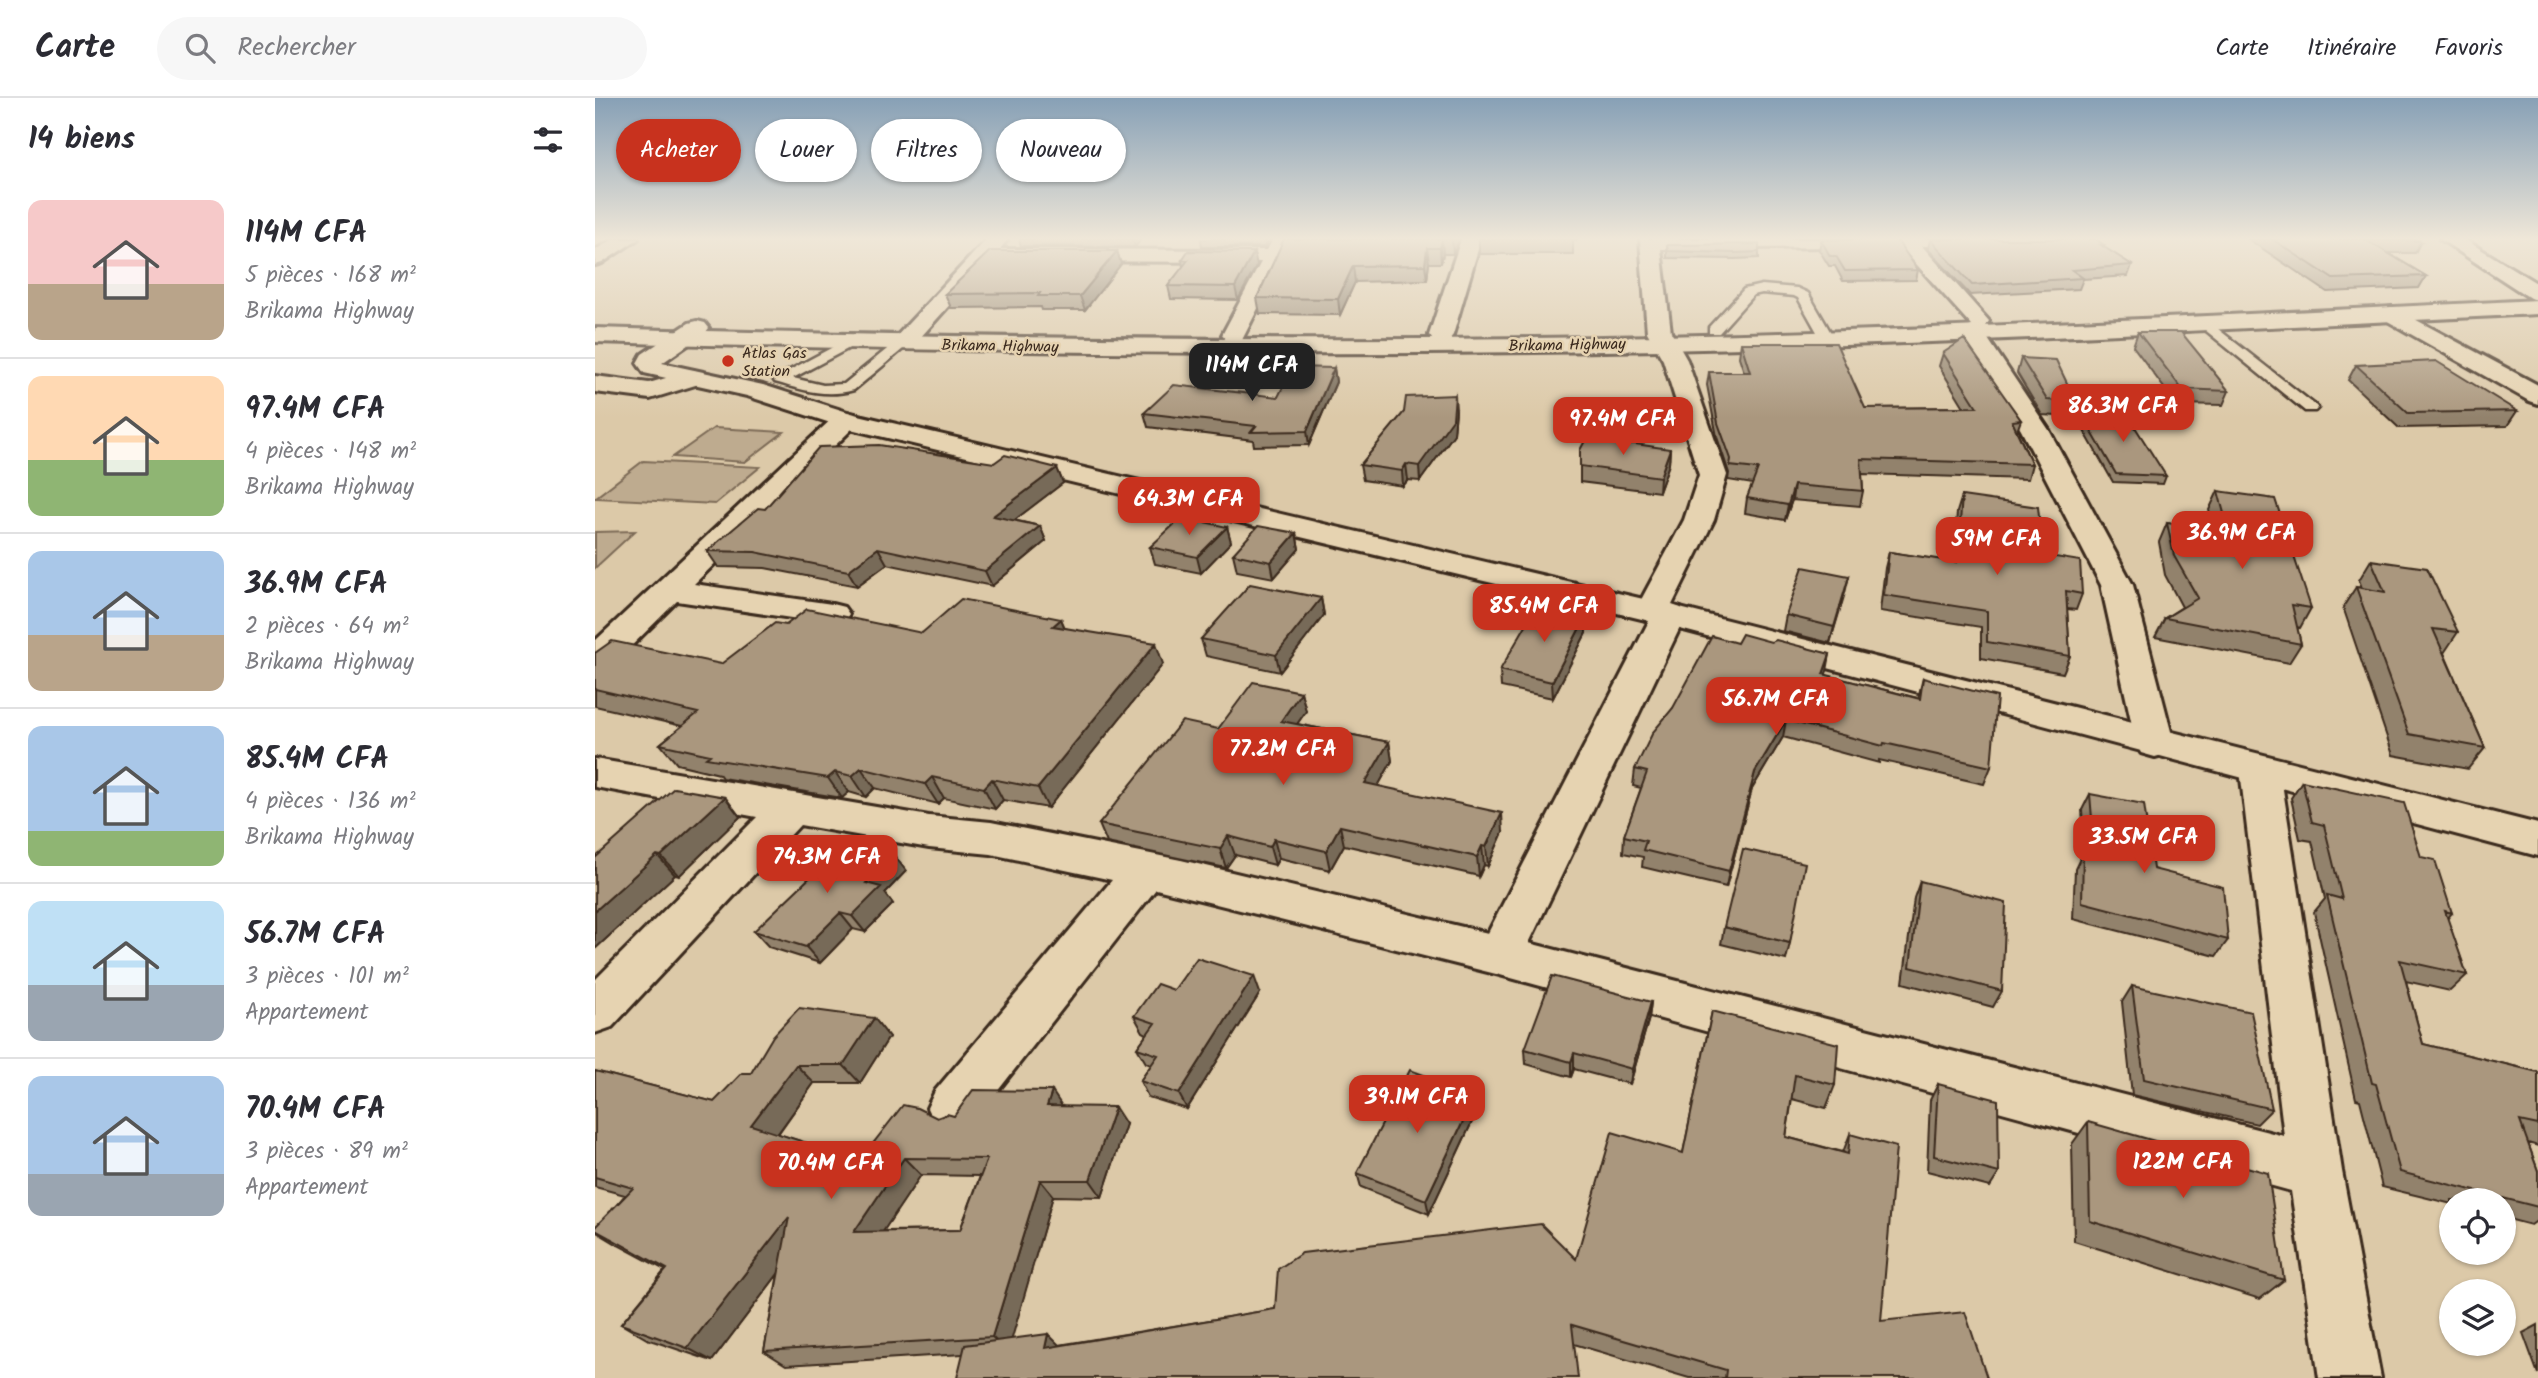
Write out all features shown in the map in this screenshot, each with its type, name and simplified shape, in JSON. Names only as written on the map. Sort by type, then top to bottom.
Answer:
[{"type":"main road","points":[[907,339],[942,299]]},
{"type":"main road","points":[[1234,335],[1252,299]]},
{"type":"main road","points":[[1441,335],[1452,299]]},
{"type":"main road","points":[[1500,955],[1660,613],[1699,520],[1713,475],[1675,360],[1661,337],[1657,299]]},
{"type":"main road","points":[[1953,299],[1976,327],[2035,430],[2117,585],[2155,743]]},
{"type":"main road","name":"Brikama Highway","points":[[1976,327],[2457,299]]},
{"type":"main road","name":"Brikama Highway","points":[[598,332],[1218,347],[2204,323],[2538,307]]},
{"type":"main road","points":[[2392,314],[2538,396]]},
{"type":"main road","name":"Brikama Highway","points":[[702,333],[765,340],[848,343],[907,339],[1234,335],[1661,337],[1713,330],[1823,332]]},
{"type":"main road","points":[[598,332],[669,369],[767,385],[846,420],[1660,613],[2538,840]]},
{"type":"main road","points":[[669,369],[651,359],[702,333]]},
{"type":"main road","points":[[595,384],[650,391],[669,369],[765,340]]},
{"type":"main road","points":[[595,661],[846,420]]},
{"type":"main road","points":[[668,590],[832,614]]},
{"type":"main road","points":[[2260,770],[2315,1171],[2350,1378]]},
{"type":"main road","points":[[595,773],[929,832],[991,838],[1146,870],[1500,955],[2315,1171]]},
{"type":"main road","points":[[595,1012],[793,806]]},
{"type":"main road","points":[[953,1108],[1146,870]]},
{"type":"lane","points":[[1713,330],[1743,299]]},
{"type":"lane","points":[[1804,299],[1823,332]]},
{"type":"lane","points":[[2204,323],[2311,408]]},
{"type":"lane","points":[[767,385],[839,391],[849,387],[907,339]]},
{"type":"lane","points":[[767,385],[848,343]]},
{"type":"shaded area","points":[[714,428],[784,432],[745,462],[673,457]]},
{"type":"shaded area","points":[[643,461],[760,467],[715,504],[595,498]]},
{"type":"shaded area","points":[[635,531],[595,568],[595,532]]},
{"type":"building","points":[[2138,332],[2181,332],[2229,391],[2182,389]]},
{"type":"building","points":[[1964,339],[2021,420],[2012,421],[2032,464],[1861,459],[1863,491],[1794,485],[1788,505],[1747,498],[1758,469],[1730,466],[1731,459],[1718,423],[1709,372],[1750,372],[1741,343],[1836,343],[1865,408],[1977,407],[1943,353]]},
{"type":"building","points":[[2021,358],[2056,360],[2076,402],[2047,400]]},
{"type":"building","points":[[2436,361],[2517,411],[2408,413],[2356,365]]},
{"type":"building","points":[[1293,367],[1334,368],[1307,431],[1251,432],[1256,426],[1144,413],[1174,385],[1278,397]]},
{"type":"building","points":[[1455,395],[1453,419],[1419,466],[1406,464],[1402,471],[1360,465],[1404,412],[1406,397]]},
{"type":"building","points":[[2123,408],[2166,476],[2116,474],[2082,415]]},
{"type":"building","points":[[1587,437],[1670,449],[1660,477],[1580,466],[1580,450]]},
{"type":"building","points":[[879,445],[994,463],[1005,455],[1057,468],[993,516],[1040,526],[985,571],[878,548],[848,571],[755,552],[707,551],[758,508],[765,509],[819,447]]},
{"type":"building","points":[[2218,491],[2275,499],[2311,608],[2292,605],[2301,644],[2165,618],[2198,598],[2174,556],[2167,523],[2229,532]]},
{"type":"building","points":[[1962,496],[2038,507],[2043,555],[2080,561],[2082,594],[2066,591],[2070,656],[1987,642],[1987,611],[1884,595],[1889,552],[1957,562]]},
{"type":"building","points":[[1182,517],[1227,527],[1197,557],[1150,547]]},
{"type":"building","points":[[1258,526],[1296,533],[1271,562],[1233,554]]},
{"type":"building","points":[[2371,560],[2427,568],[2458,632],[2433,629],[2485,748],[2409,734],[2356,587],[2385,592]]},
{"type":"building","points":[[1803,567],[1849,576],[1834,627],[1786,615]]},
{"type":"building","points":[[1250,584],[1321,598],[1276,655],[1201,639]]},
{"type":"building","points":[[961,599],[1061,619],[1053,626],[1156,643],[1038,788],[992,779],[984,788],[932,777],[925,784],[861,768],[852,776],[835,772],[828,778],[706,758],[710,755],[660,744],[698,713],[595,689],[595,653],[612,641],[721,664],[775,623],[786,625],[807,609],[922,633]]},
{"type":"building","points":[[1537,606],[1586,616],[1552,682],[1500,670]]},
{"type":"building","points":[[1742,634],[1830,654],[1823,674],[1920,699],[1923,678],[1997,697],[1991,767],[1884,743],[1883,746],[1786,720],[1755,772],[1729,871],[1643,850],[1646,841],[1624,836],[1647,772],[1635,769],[1653,732],[1673,708],[1712,636],[1737,643]]},
{"type":"building","points":[[1253,682],[1301,692],[1281,721],[1389,742],[1365,783],[1502,813],[1486,847],[1482,846],[1477,857],[1340,826],[1326,851],[1274,839],[1270,847],[1228,836],[1220,849],[1099,824],[1182,721],[1218,729]]},
{"type":"building","points":[[2302,781],[2404,803],[2421,857],[2435,860],[2452,913],[2445,911],[2467,975],[2400,960],[2423,1044],[2538,1072],[2538,1125],[2520,1121],[2538,1171],[2538,1207],[2516,1201],[2516,1188],[2463,1188],[2400,1172],[2376,1084],[2372,1083],[2327,895],[2342,899],[2324,825],[2312,822]]},
{"type":"building","points":[[674,788],[725,797],[661,856],[657,855],[595,911],[595,858]]},
{"type":"building","points":[[2090,794],[2144,804],[2153,869],[2223,887],[2228,940],[2082,902],[2083,852],[2095,855]]},
{"type":"building","points":[[848,841],[894,855],[866,883],[881,887],[852,916],[840,913],[806,947],[754,931]]},
{"type":"building","points":[[1743,849],[1805,863],[1790,943],[1724,927]]},
{"type":"building","points":[[1920,881],[2006,903],[2002,991],[1910,967]]},
{"type":"building","points":[[1197,958],[1254,976],[1179,1094],[1140,1081],[1158,1055],[1137,1048],[1155,1023],[1134,1016],[1157,984],[1174,990]]},
{"type":"building","points":[[1552,976],[1651,1002],[1632,1069],[1574,1053],[1571,1062],[1525,1049]]},
{"type":"building","points":[[2132,986],[2251,1012],[2272,1109],[2144,1079]]},
{"type":"building","points":[[799,1008],[874,1018],[843,1065],[796,1065],[751,1125],[860,1160],[903,1105],[917,1108],[937,1118],[947,1114],[954,1116],[973,1090],[1052,1091],[1047,1106],[1115,1107],[1090,1180],[1040,1180],[992,1337],[764,1351],[789,1217],[687,1348],[621,1324],[667,1269],[595,1230],[633,1188],[595,1177],[595,1071],[714,1102],[742,1073],[751,1073],[773,1036]],"holes":[[[904,1158],[987,1159],[960,1230],[854,1232]]]},
{"type":"building","points":[[1712,1011],[1838,1044],[1835,1085],[1795,1075],[1786,1137],[1848,1154],[1850,1134],[1896,1147],[1881,1321],[1965,1312],[1987,1378],[1725,1378],[1726,1370],[1572,1325],[1578,1378],[957,1378],[965,1345],[1048,1334],[1045,1348],[1275,1309],[1278,1269],[1302,1253],[1541,1224],[1576,1259],[1612,1132],[1683,1153]]},
{"type":"building","points":[[1410,1070],[1476,1094],[1426,1200],[1357,1173]]},
{"type":"building","points":[[1938,1084],[1998,1100],[1999,1173],[1934,1156]]},
{"type":"building","points":[[2088,1122],[2268,1173],[2284,1280],[2090,1221]]},
{"type":"place","name":"Atlas Gas Station","points":[[728,361]]}]
